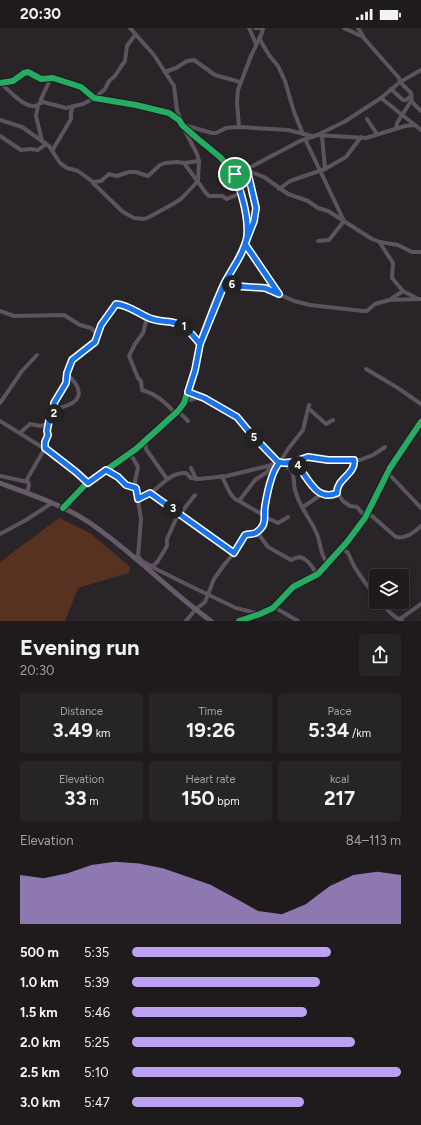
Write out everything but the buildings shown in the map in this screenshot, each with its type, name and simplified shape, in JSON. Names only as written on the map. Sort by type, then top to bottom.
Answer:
[{"type":"main road","points":[[0,483],[52,503],[86,520],[137,558],[196,610],[211,621]]},
{"type":"street","points":[[0,120],[22,127],[44,142],[65,167],[78,171],[93,182],[123,212],[134,218],[144,219],[155,215],[174,204],[198,181],[199,161],[177,110],[174,86],[154,55],[130,28]]},
{"type":"street","points":[[248,28],[256,44]]},
{"type":"street","points":[[240,127],[237,102],[238,90],[263,28],[255,28]]},
{"type":"street","points":[[344,28],[363,36]]},
{"type":"street","points":[[358,28],[363,36],[399,78],[400,82],[410,92],[412,102],[421,111]]},
{"type":"street","points":[[0,83],[14,96],[29,105],[45,102],[65,108],[73,107],[87,102],[104,90],[109,81],[115,76],[125,61],[127,45],[135,35]]},
{"type":"street","points":[[259,38],[269,55],[278,66],[285,81],[294,112],[303,134]]},
{"type":"street","points":[[165,72],[176,68],[187,61],[194,60],[215,75],[240,82]]},
{"type":"street","points":[[235,174],[305,139],[344,122],[381,98],[400,82],[421,70]]},
{"type":"street","points":[[0,83],[13,80],[27,72],[41,79],[50,78],[81,87],[94,98],[136,105],[169,113],[220,157],[235,174],[241,193],[247,223],[245,244],[225,283],[200,344],[195,370],[185,401],[176,412],[128,455],[88,483],[63,508]]},
{"type":"street","points":[[0,136],[22,150],[39,150],[44,142],[36,116],[39,104],[50,78]]},
{"type":"street","points":[[391,89],[403,100],[406,100],[411,96]]},
{"type":"street","points":[[381,98],[402,113],[421,130]]},
{"type":"street","points":[[396,129],[402,113],[412,102]]},
{"type":"street","points":[[52,151],[71,119],[73,107]]},
{"type":"street","points":[[367,119],[377,134]]},
{"type":"street","points":[[182,124],[216,133],[226,128],[240,127],[288,130],[314,136],[366,138],[415,125]]},
{"type":"street","points":[[322,136],[324,169]]},
{"type":"street","points":[[279,189],[290,181],[324,169],[346,157],[361,137]]},
{"type":"street","points":[[305,139],[344,221]]},
{"type":"street","points":[[93,182],[101,181],[109,174],[118,176],[132,172],[139,172],[148,176],[160,165],[170,162],[184,163],[199,161]]},
{"type":"street","points":[[184,163],[209,196],[222,196],[227,199],[241,193]]},
{"type":"street","points":[[246,237],[254,221],[256,208],[247,169]]},
{"type":"street","points":[[247,174],[251,172],[260,175],[279,189],[308,201],[318,208],[328,211],[372,239],[398,245],[412,252],[421,252]]},
{"type":"street","points":[[318,241],[329,240],[344,221]]},
{"type":"street","points":[[380,242],[393,263],[391,277],[403,291],[420,299]]},
{"type":"street","points":[[245,244],[279,294]]},
{"type":"street","points":[[225,283],[235,286],[265,288],[294,301],[310,306],[363,311],[367,311],[377,304],[389,300],[403,291]]},
{"type":"street","points":[[389,300],[420,299]]},
{"type":"street","points":[[20,432],[30,424],[41,426],[49,421],[54,415],[54,401],[66,383],[67,373],[72,359],[93,344],[101,325],[116,304],[128,307],[147,318],[173,322],[189,332],[200,344]]},
{"type":"street","points":[[0,311],[14,316],[64,315],[80,325],[91,328],[97,334]]},
{"type":"street","points":[[147,318],[143,333],[129,356],[138,378],[141,381],[142,390],[150,392],[158,397],[188,420]]},
{"type":"street","points":[[0,403],[22,371],[37,355]]},
{"type":"street","points":[[366,369],[421,404]]},
{"type":"street","points":[[54,410],[72,403],[79,394],[78,387],[67,373]]},
{"type":"street","points":[[188,392],[201,396],[237,417],[280,462],[292,472],[295,492],[313,524],[324,558],[328,564]]},
{"type":"street","points":[[185,401],[201,396]]},
{"type":"street","points":[[186,621],[204,603],[214,579],[234,553],[245,535],[257,532],[265,521],[265,504],[272,476],[292,444],[303,430],[308,406],[326,424],[333,420]]},
{"type":"street","points":[[0,421],[45,448],[88,483]]},
{"type":"street","points":[[26,481],[45,448],[49,421]]},
{"type":"street","points":[[239,621],[260,614],[274,607],[292,588],[317,575],[328,564],[358,529],[393,463],[421,422]]},
{"type":"street","points":[[145,439],[146,449],[167,479]]},
{"type":"street","points":[[138,499],[150,493],[167,479],[184,473],[190,478],[196,479],[230,475],[280,462],[293,462],[308,457],[328,460],[363,460],[374,455],[385,447]]},
{"type":"street","points":[[128,455],[133,458],[138,467],[136,488],[141,521],[137,558],[152,567],[236,608],[260,614]]},
{"type":"street","points":[[354,460],[354,465],[338,486],[337,493],[340,499],[345,503],[357,507],[362,512],[376,519],[394,536],[399,538],[414,533],[421,526]]},
{"type":"street","points":[[293,462],[300,468],[310,484],[322,494],[330,495],[337,493]]},
{"type":"street","points":[[239,501],[254,481],[267,472],[272,465]]},
{"type":"street","points":[[191,468],[196,479]]},
{"type":"street","points":[[106,470],[118,477],[126,485],[136,488]]},
{"type":"street","points":[[388,473],[421,508]]},
{"type":"street","points":[[0,476],[26,481]]},
{"type":"street","points":[[222,476],[234,498],[279,523],[288,517]]},
{"type":"street","points":[[26,481],[29,485],[27,493]]},
{"type":"street","points":[[150,493],[234,553]]},
{"type":"street","points":[[303,507],[322,494]]},
{"type":"street","points":[[152,567],[158,561],[167,546],[168,539],[176,519],[181,515],[195,495]]},
{"type":"street","points":[[0,534],[26,520],[52,503]]},
{"type":"street","points":[[257,532],[269,548],[291,560],[298,557],[303,558],[312,566],[317,575]]},
{"type":"street","points":[[342,548],[348,553],[355,568],[369,588]]},
{"type":"street","points":[[386,609],[401,620],[421,604]]},
{"type":"street","points":[[274,607],[298,621]]},
{"type":"shaded area","points":[[59,518],[90,533],[130,567],[129,573],[78,588],[65,621],[0,621],[0,562]]},
{"type":"cycle path","points":[[0,83],[13,81],[24,73],[28,72],[41,79],[53,78],[81,87],[94,98],[136,105],[169,113],[179,120],[183,126],[220,157],[235,174],[241,193],[247,223],[247,237],[245,244],[225,283],[200,344],[195,369],[184,403],[178,411],[136,449],[85,485],[63,508]]},
{"type":"cycle path","points":[[239,621],[273,608],[293,587],[318,574],[347,542],[365,518],[390,468],[421,422]]},
{"type":"route","points":[[235,174],[241,193],[247,223],[245,244],[225,283],[200,344],[185,328],[173,322],[147,318],[128,307],[115,304],[101,325],[95,342],[72,359],[67,373],[66,383],[55,400],[55,413],[49,421],[47,431],[48,435],[45,440],[45,448],[88,483],[106,470],[118,477],[126,485],[136,488],[138,499],[150,493],[234,553],[245,535],[257,532],[265,521],[265,504],[272,476],[280,462],[293,462],[295,463],[310,484],[322,494],[326,495],[337,493],[338,486],[355,464],[354,460],[328,460],[310,457],[293,462],[287,463],[280,462],[279,463],[237,417],[204,398],[188,392],[195,370],[200,344],[212,313],[225,283],[235,286],[265,288],[279,294],[245,244],[246,237],[254,221],[256,206],[247,169],[235,174]]}]
